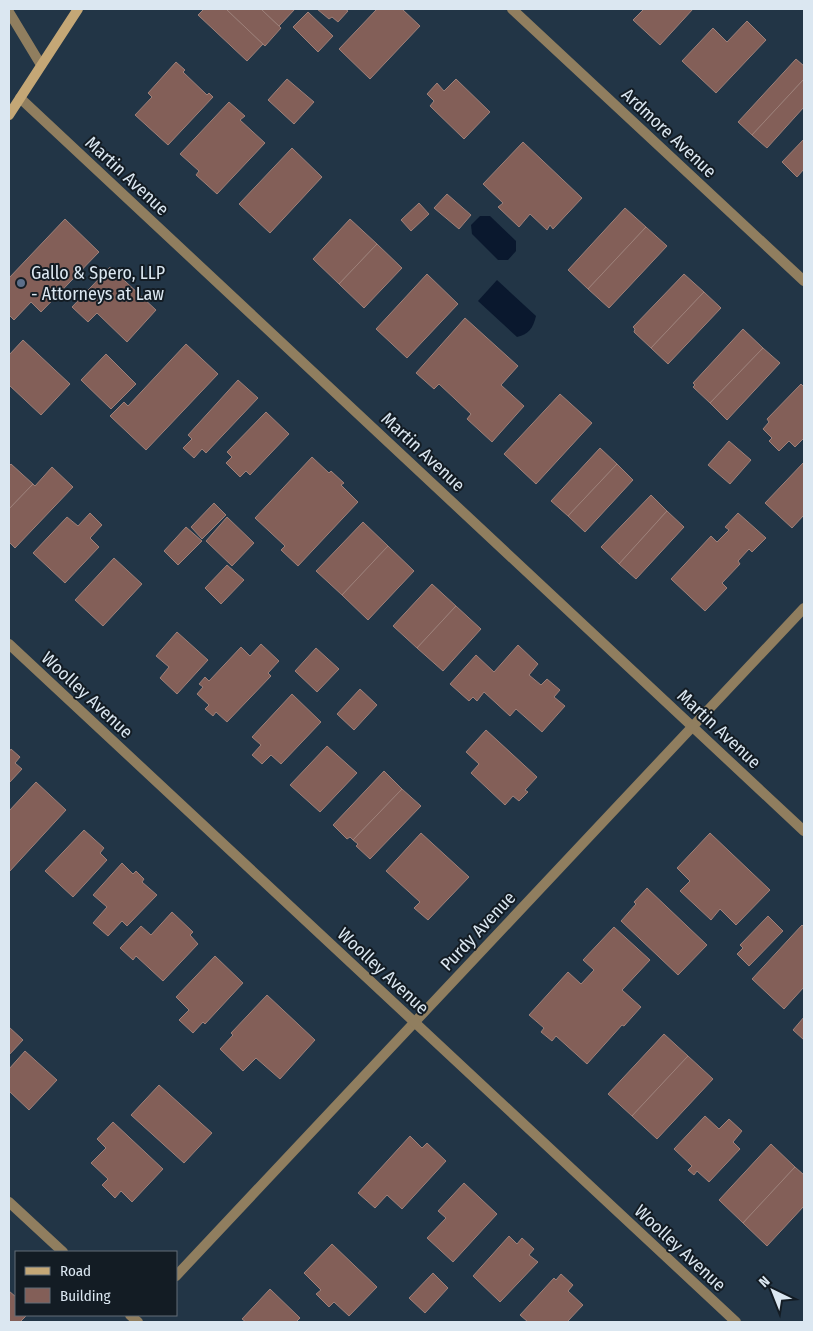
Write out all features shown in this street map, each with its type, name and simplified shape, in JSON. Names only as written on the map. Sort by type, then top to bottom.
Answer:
[{"type":"main road","points":[[9,115],[78,9]]},
{"type":"street","name":"Ardmore Avenue","points":[[512,9],[804,281]]},
{"type":"street","points":[[9,12],[41,65]]},
{"type":"street","name":"Martin Avenue","points":[[20,98],[804,831]]},
{"type":"street","name":"Purdy Avenue","points":[[178,1274],[804,608]]},
{"type":"street","name":"Woolley Avenue","points":[[9,644],[736,1322]]},
{"type":"street","points":[[9,1202],[62,1251]]},
{"type":"water","points":[[480,216],[490,216],[516,241],[516,251],[508,260],[498,260],[472,234],[471,225]]},
{"type":"water","points":[[497,280],[536,316],[532,327],[525,334],[517,337],[478,301]]},
{"type":"building","points":[[204,9],[226,9],[263,44],[247,61],[198,15]]},
{"type":"building","points":[[226,9],[261,9],[281,28],[265,46]]},
{"type":"building","points":[[261,9],[295,9],[279,26]]},
{"type":"building","points":[[317,9],[345,9],[348,11],[338,22],[332,17],[329,19]]},
{"type":"building","points":[[377,9],[402,9],[420,26],[370,79],[339,49]]},
{"type":"building","points":[[644,9],[693,9],[660,45],[633,20]]},
{"type":"building","points":[[308,12],[333,36],[318,52],[293,27]]},
{"type":"building","points":[[747,21],[766,40],[716,93],[682,61],[713,28],[727,42]]},
{"type":"building","points":[[796,59],[804,66],[804,79],[752,135],[738,122]]},
{"type":"building","points":[[176,62],[185,70],[183,72],[207,95],[209,93],[213,97],[168,145],[135,115],[152,97],[148,93]]},
{"type":"building","points":[[287,79],[314,102],[294,124],[268,100]]},
{"type":"building","points":[[456,79],[490,112],[464,139],[430,106],[434,101],[427,94],[437,83],[444,91]]},
{"type":"building","points":[[804,79],[804,107],[767,148],[752,135]]},
{"type":"building","points":[[229,102],[245,116],[240,120],[265,143],[217,194],[196,175],[199,171],[180,154]]},
{"type":"building","points":[[804,139],[804,169],[797,177],[782,162]]},
{"type":"building","points":[[523,142],[582,198],[553,229],[550,225],[547,230],[530,214],[519,227],[498,207],[503,203],[483,184]]},
{"type":"building","points":[[292,148],[322,177],[270,233],[239,204]]},
{"type":"building","points":[[447,194],[471,215],[459,229],[434,208]]},
{"type":"building","points":[[419,203],[429,214],[411,231],[401,220]]},
{"type":"building","points":[[625,208],[646,227],[588,289],[568,270]]},
{"type":"building","points":[[65,219],[99,252],[41,312],[31,302],[14,320],[9,315],[9,278]]},
{"type":"building","points":[[350,219],[377,244],[339,284],[313,259]]},
{"type":"building","points":[[646,227],[667,246],[609,308],[588,289]]},
{"type":"building","points":[[377,244],[402,268],[364,308],[339,284]]},
{"type":"building","points":[[110,267],[156,310],[127,342],[97,313],[88,322],[72,307]]},
{"type":"building","points":[[427,274],[458,304],[407,358],[376,329]]},
{"type":"building","points":[[684,274],[704,292],[651,348],[634,332],[635,329],[633,327]]},
{"type":"building","points":[[704,292],[721,308],[668,364],[651,348]]},
{"type":"building","points":[[465,318],[518,366],[501,385],[524,406],[492,442],[467,419],[471,414],[439,384],[434,389],[416,373]]},
{"type":"building","points":[[743,329],[763,348],[710,403],[693,387],[695,385],[693,383]]},
{"type":"building","points":[[23,340],[70,384],[41,415],[9,385],[9,355]]},
{"type":"building","points":[[186,344],[218,374],[146,450],[110,416],[124,402],[128,406]]},
{"type":"building","points":[[763,348],[780,363],[727,420],[710,403]]},
{"type":"building","points":[[106,354],[136,384],[111,409],[81,380]]},
{"type":"building","points":[[238,380],[258,398],[206,453],[202,449],[194,458],[183,448],[192,439],[188,435]]},
{"type":"building","points":[[801,384],[804,387],[804,438],[795,447],[789,441],[779,451],[769,441],[772,438],[763,429],[769,422],[767,419]]},
{"type":"building","points":[[560,394],[592,423],[536,484],[504,454]]},
{"type":"building","points":[[266,412],[289,434],[250,475],[246,471],[240,477],[226,463],[232,457],[227,452]]},
{"type":"building","points":[[729,441],[751,460],[730,484],[708,465]]},
{"type":"building","points":[[600,448],[617,464],[568,516],[551,501]]},
{"type":"building","points":[[312,457],[329,473],[331,471],[344,483],[341,485],[358,502],[298,566],[281,550],[285,546],[255,518]]},
{"type":"building","points":[[804,462],[804,515],[792,528],[765,503]]},
{"type":"building","points":[[11,464],[33,484],[9,509],[9,466]]},
{"type":"building","points":[[617,464],[633,480],[585,532],[568,516]]},
{"type":"building","points":[[52,467],[73,487],[15,548],[9,542],[9,509],[33,484],[35,486]]},
{"type":"building","points":[[651,495],[667,511],[619,564],[601,547]]},
{"type":"building","points":[[214,503],[226,515],[202,539],[191,527]]},
{"type":"building","points":[[667,511],[684,527],[636,579],[619,564]]},
{"type":"building","points":[[90,513],[102,525],[90,538],[99,547],[65,583],[33,553],[67,517],[78,526]]},
{"type":"building","points":[[738,513],[766,538],[752,552],[749,549],[738,561],[740,564],[722,583],[727,588],[705,611],[671,579],[711,536],[717,542],[729,530],[725,527]]},
{"type":"building","points":[[227,517],[254,543],[232,566],[206,541]]},
{"type":"building","points":[[363,522],[388,546],[342,595],[316,571]]},
{"type":"building","points":[[186,527],[202,541],[178,565],[164,551]]},
{"type":"building","points":[[388,546],[414,571],[368,620],[342,595]]},
{"type":"building","points":[[114,558],[142,584],[103,626],[75,600]]},
{"type":"building","points":[[227,565],[244,580],[221,604],[205,588]]},
{"type":"building","points":[[432,584],[456,606],[417,648],[393,626]]},
{"type":"building","points":[[456,606],[481,629],[443,671],[417,648]]},
{"type":"building","points":[[177,632],[208,660],[177,694],[160,678],[169,667],[156,656]]},
{"type":"building","points":[[261,644],[279,661],[268,673],[271,676],[227,722],[216,712],[213,716],[205,709],[209,705],[197,694],[203,687],[199,684],[205,677],[209,681],[241,647],[250,656]]},
{"type":"building","points":[[518,645],[538,664],[529,675],[541,685],[547,679],[560,690],[554,697],[565,706],[542,732],[516,709],[510,716],[484,692],[477,701],[473,697],[469,701],[450,684],[476,655],[494,672]]},
{"type":"building","points":[[316,648],[339,669],[317,692],[295,671]]},
{"type":"building","points":[[360,689],[377,705],[354,730],[337,714]]},
{"type":"building","points":[[292,694],[321,722],[281,764],[271,755],[262,764],[252,755],[261,745],[252,737]]},
{"type":"building","points":[[486,730],[537,777],[525,790],[528,792],[519,801],[513,796],[505,805],[471,773],[479,764],[466,752]]},
{"type":"building","points":[[327,746],[357,773],[320,812],[290,785]]},
{"type":"building","points":[[11,749],[20,757],[15,763],[22,769],[9,783],[9,752]]},
{"type":"building","points":[[384,771],[402,789],[353,840],[350,837],[347,839],[333,825]]},
{"type":"building","points":[[36,782],[66,810],[9,872],[9,811]]},
{"type":"building","points":[[402,789],[421,806],[370,859],[356,846],[358,844],[353,840]]},
{"type":"building","points":[[84,830],[104,848],[100,853],[107,860],[73,897],[45,871]]},
{"type":"building","points":[[421,833],[469,877],[428,920],[414,908],[420,902],[386,871]]},
{"type":"building","points":[[710,833],[770,890],[736,925],[720,909],[711,920],[680,891],[690,881],[677,868]]},
{"type":"building","points":[[122,863],[133,874],[136,871],[144,879],[142,882],[157,895],[127,926],[122,921],[108,936],[93,923],[107,907],[93,895]]},
{"type":"building","points":[[647,888],[707,945],[678,975],[621,921],[636,904],[634,902]]},
{"type":"building","points":[[172,912],[193,932],[190,935],[198,944],[163,981],[136,956],[133,960],[120,948],[141,926],[151,935]]},
{"type":"building","points":[[768,916],[783,931],[749,966],[737,954],[743,948],[740,945]]},
{"type":"building","points":[[802,925],[804,927],[804,987],[784,1009],[752,979]]},
{"type":"building","points":[[614,927],[650,960],[622,990],[641,1007],[587,1064],[556,1036],[552,1041],[541,1032],[544,1028],[529,1015],[568,972],[581,984],[594,970],[583,960]]},
{"type":"building","points":[[215,956],[243,983],[205,1024],[203,1022],[193,1033],[179,1020],[189,1010],[176,997]]},
{"type":"building","points":[[267,995],[315,1040],[280,1079],[256,1058],[243,1071],[220,1049],[233,1035],[231,1033]]},
{"type":"building","points":[[804,1017],[804,1040],[793,1030]]},
{"type":"building","points":[[9,1027],[23,1040],[9,1055]]},
{"type":"building","points":[[664,1034],[688,1056],[632,1116],[608,1094]]},
{"type":"building","points":[[25,1051],[57,1080],[29,1110],[9,1091],[9,1069]]},
{"type":"building","points":[[688,1056],[713,1079],[657,1139],[632,1116]]},
{"type":"building","points":[[159,1085],[212,1133],[184,1163],[131,1115]]},
{"type":"building","points":[[705,1116],[719,1129],[729,1119],[742,1131],[733,1142],[740,1149],[709,1182],[697,1171],[694,1175],[688,1170],[692,1166],[674,1149]]},
{"type":"building","points":[[113,1122],[163,1169],[132,1202],[121,1191],[115,1198],[102,1185],[108,1179],[91,1163],[106,1148],[97,1139]]},
{"type":"building","points":[[410,1136],[422,1148],[427,1143],[446,1161],[402,1209],[387,1195],[375,1208],[358,1193]]},
{"type":"building","points":[[771,1144],[795,1167],[743,1223],[719,1200]]},
{"type":"building","points":[[795,1167],[804,1175],[804,1206],[767,1246],[743,1223]]},
{"type":"building","points":[[464,1183],[497,1214],[453,1262],[427,1238],[446,1218],[438,1211]]},
{"type":"building","points":[[509,1236],[517,1244],[522,1238],[534,1249],[529,1255],[538,1262],[500,1302],[473,1276]]},
{"type":"building","points":[[332,1244],[377,1287],[349,1316],[334,1302],[329,1307],[316,1294],[321,1290],[304,1273]]},
{"type":"building","points":[[433,1273],[448,1288],[425,1313],[409,1298]]},
{"type":"building","points":[[561,1274],[573,1285],[568,1291],[583,1305],[567,1322],[528,1322],[520,1315],[554,1278],[556,1280]]},
{"type":"building","points":[[270,1289],[300,1318],[296,1322],[246,1322],[242,1319]]},
{"type":"building","points":[[9,1291],[15,1296],[15,1316],[26,1316],[20,1322],[9,1322]]},
{"type":"place","name":"Gallo & Spero, LLP - Attorneys at Law","points":[[21,283]]}]
